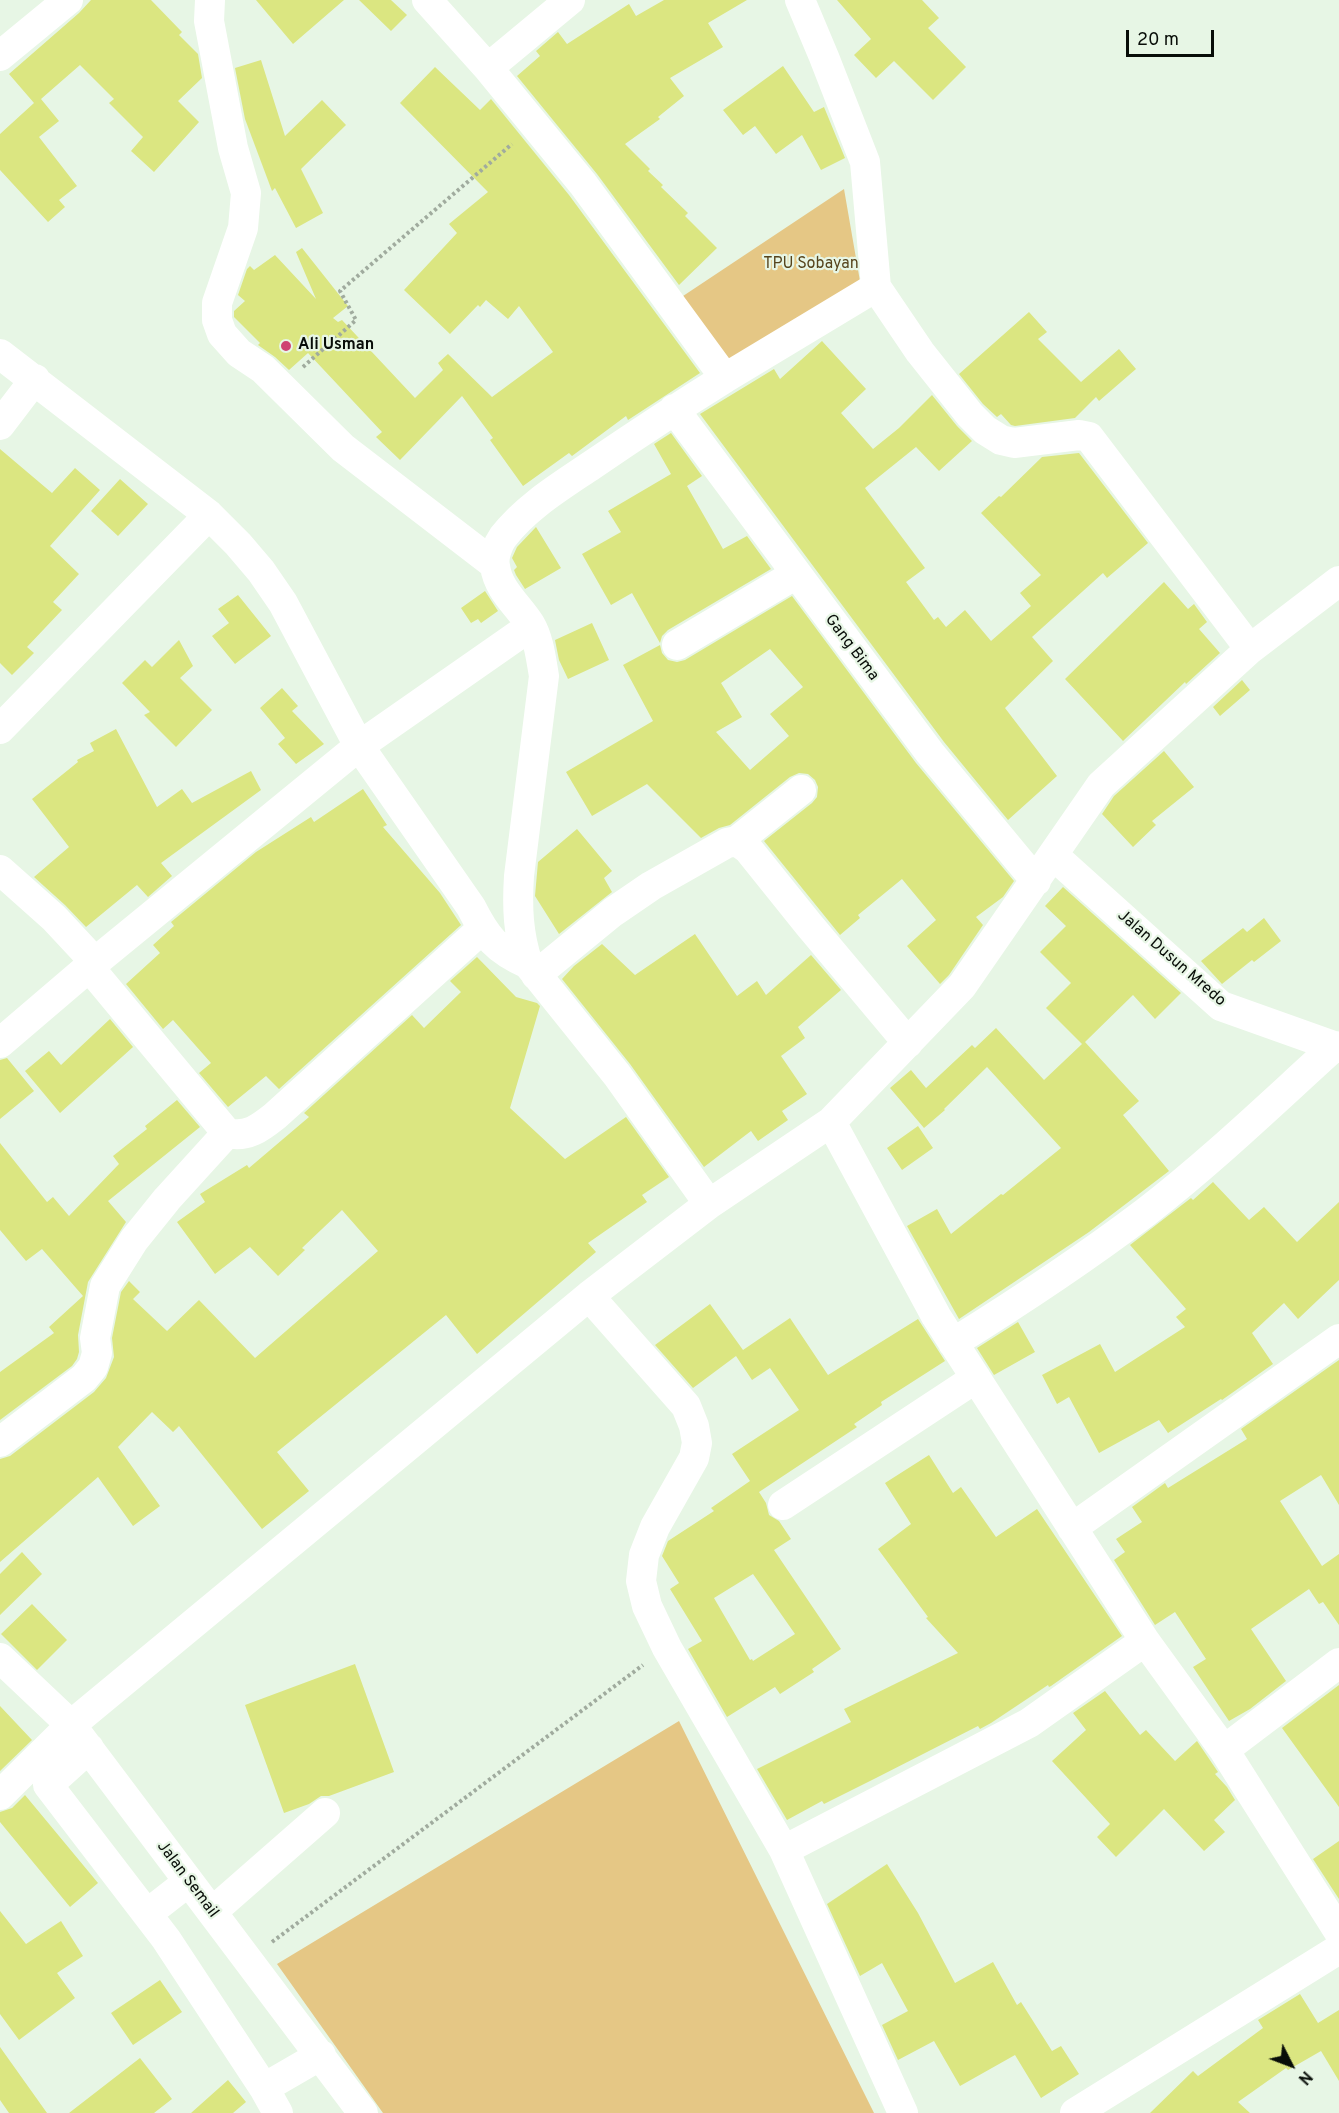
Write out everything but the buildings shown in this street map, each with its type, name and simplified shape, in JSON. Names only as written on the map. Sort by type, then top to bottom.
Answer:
[{"type":"street","points":[[0,56],[68,0]]},
{"type":"street","points":[[210,0],[209,21],[233,148],[246,193],[243,228],[217,303],[217,320],[222,334],[239,352],[263,369],[343,448],[494,564]]},
{"type":"street","points":[[427,0],[536,124],[583,184],[725,378]]},
{"type":"street","points":[[488,68],[570,0]]},
{"type":"street","points":[[800,0],[825,57],[865,162],[876,287],[920,352],[970,415],[985,430],[1001,440],[1014,443],[1079,435],[1089,437],[1095,442],[1167,541],[1251,649]]},
{"type":"street","points":[[527,966],[520,941],[517,910],[519,876],[544,676],[540,652],[531,626],[505,592],[498,578],[494,564],[496,551],[502,538],[524,514],[674,409],[876,287]]},
{"type":"street","points":[[0,354],[209,515],[261,571],[283,603],[359,746],[471,907],[487,936],[527,966],[617,1076],[709,1204]]},
{"type":"street","points":[[0,425],[34,379]]},
{"type":"street","name":"Gang Bima","points":[[674,409],[930,753],[1036,881]]},
{"type":"street","points":[[0,729],[209,515]]},
{"type":"street","points":[[677,645],[796,574]]},
{"type":"street","points":[[0,1795],[71,1725],[588,1296],[709,1204],[831,1122],[962,986],[1101,785],[1251,649],[1339,580]]},
{"type":"street","points":[[0,1043],[359,746],[531,626]]},
{"type":"street","points":[[527,966],[651,886],[728,843],[737,841],[801,790]]},
{"type":"street","points":[[737,841],[748,849],[908,1043]]},
{"type":"street","name":"Jalan Dusun Mredo","points":[[1053,855],[1221,1006],[1337,1047]]},
{"type":"street","points":[[0,870],[54,918],[227,1133],[246,1134],[268,1121],[487,936]]},
{"type":"street","points":[[953,1343],[1079,1261],[1148,1210],[1337,1047]]},
{"type":"street","points":[[831,1122],[936,1316],[1145,1641],[1224,1750],[1339,1932]]},
{"type":"street","points":[[0,1442],[84,1378],[93,1367],[97,1353],[95,1338],[105,1286],[134,1240],[167,1198],[227,1133]]},
{"type":"street","points":[[588,1296],[686,1406],[694,1426],[696,1443],[694,1458],[655,1527],[644,1555],[641,1581],[647,1606],[667,1648],[784,1850],[903,2113]]},
{"type":"street","points":[[1072,1528],[1339,1339]]},
{"type":"street","points":[[783,1504],[976,1378]]},
{"type":"street","points":[[784,1850],[1029,1723],[1145,1641]]},
{"type":"street","name":"Jalan Semail","points":[[0,1658],[71,1725],[363,2113]]},
{"type":"street","points":[[1224,1750],[1339,1663]]},
{"type":"street","points":[[89,1748],[48,1785],[166,1939],[271,2101],[321,2055]]},
{"type":"street","points":[[212,1912],[326,1813]]},
{"type":"street","points":[[147,1914],[188,1882]]},
{"type":"street","points":[[1075,2113],[1339,1948]]},
{"type":"path","points":[[280,387],[356,320],[340,291],[536,124]]},
{"type":"path","points":[[247,1960],[667,1648]]},
{"type":"green space","name":"TPU Sobayan","points":[[844,189],[861,287],[726,368],[671,304]]},
{"type":"green space","points":[[679,1721],[874,2113],[383,2113],[277,1964]]},
{"type":"place","name":"Ali Usman","points":[[286,346]]}]
